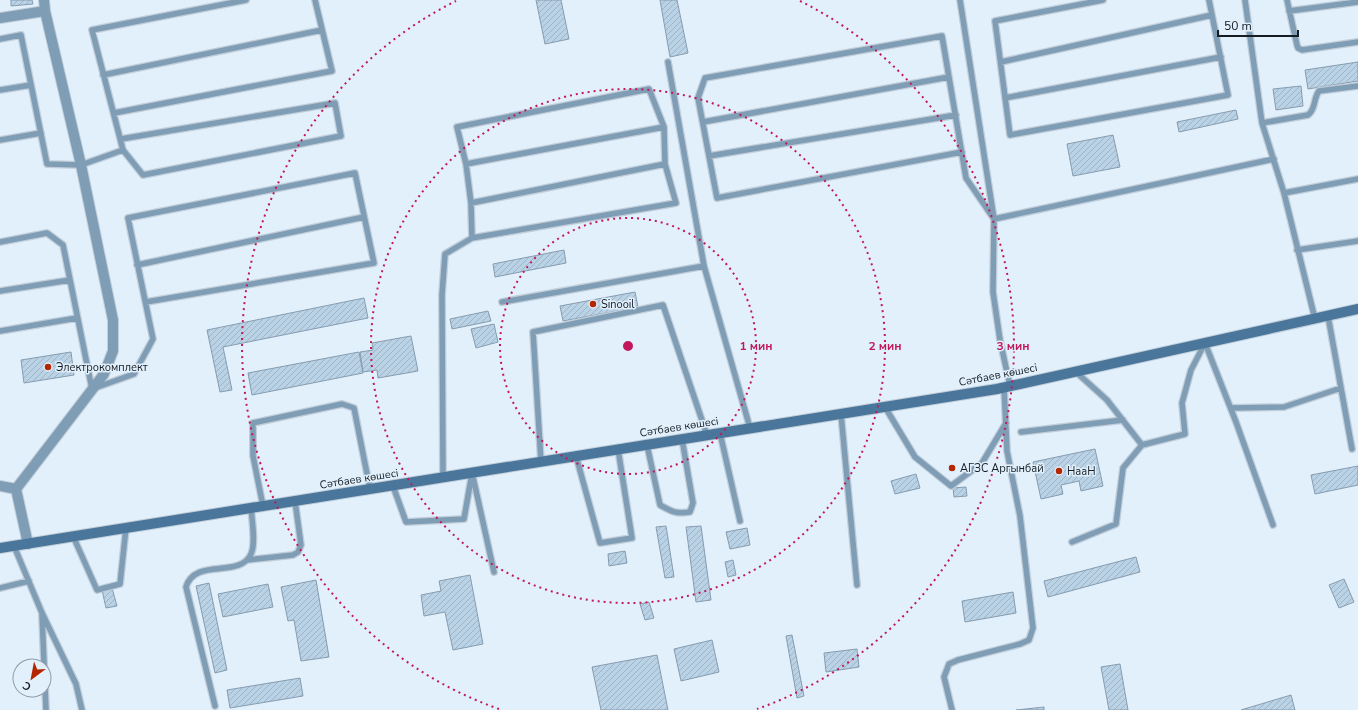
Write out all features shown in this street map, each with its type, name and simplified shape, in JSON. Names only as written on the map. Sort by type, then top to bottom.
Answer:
[{"type":"main road","name":"Сәтбаев көшесі","points":[[0,548],[1007,387],[1358,310]]},
{"type":"street","points":[[28,544],[16,490],[104,374],[113,351],[113,320],[81,165],[45,11],[44,0]]},
{"type":"street","points":[[0,18],[45,11]]},
{"type":"street","points":[[0,486],[16,490]]},
{"type":"lane","points":[[120,139],[335,103],[341,136],[143,175],[122,150],[114,113],[92,30],[246,0]]},
{"type":"lane","points":[[114,113],[332,70],[315,0]]},
{"type":"lane","points":[[952,710],[944,677],[949,664],[958,660],[1020,644],[1029,640],[1033,628],[1020,516],[1008,451],[1006,422],[1007,387],[993,292],[994,219],[960,0]]},
{"type":"lane","points":[[1103,0],[995,21],[1010,135],[1228,95],[1209,0]]},
{"type":"lane","points":[[1245,0],[1262,123],[1284,193],[1315,320]]},
{"type":"lane","points":[[1287,0],[1296,45],[1298,48],[1302,50],[1358,42]]},
{"type":"lane","points":[[1289,12],[1358,2]]},
{"type":"lane","points":[[1001,62],[1212,15]]},
{"type":"lane","points":[[103,75],[322,30]]},
{"type":"lane","points":[[0,39],[21,35],[47,164],[81,165],[122,150]]},
{"type":"lane","points":[[962,152],[717,198],[698,98],[705,78],[942,36],[956,115],[962,152],[966,178],[994,219]]},
{"type":"lane","points":[[1005,98],[1221,57]]},
{"type":"lane","points":[[668,62],[704,266],[750,428]]},
{"type":"lane","points":[[703,122],[949,77]]},
{"type":"lane","points":[[0,90],[31,85]]},
{"type":"lane","points":[[1262,123],[1308,116],[1312,111],[1315,98],[1320,91],[1358,86]]},
{"type":"lane","points":[[443,477],[442,295],[445,254],[472,238],[676,203],[665,164],[664,127],[649,89],[457,127],[466,164],[471,203],[472,238]]},
{"type":"lane","points":[[709,156],[956,115]]},
{"type":"lane","points":[[466,164],[664,127]]},
{"type":"lane","points":[[0,140],[41,133]]},
{"type":"lane","points":[[994,219],[1274,159]]},
{"type":"lane","points":[[471,203],[665,164]]},
{"type":"lane","points":[[0,242],[47,233],[63,245],[92,389],[134,374],[153,339],[128,218],[355,173],[374,263],[146,302]]},
{"type":"lane","points":[[1284,193],[1358,179]]},
{"type":"lane","points":[[137,265],[364,217]]},
{"type":"lane","points":[[1297,250],[1358,241]]},
{"type":"lane","points":[[502,302],[704,266]]},
{"type":"lane","points":[[0,291],[70,280]]},
{"type":"lane","points":[[541,462],[533,332],[663,305],[707,435]]},
{"type":"lane","points":[[1328,316],[1352,449]]},
{"type":"lane","points":[[0,331],[77,318]]},
{"type":"lane","points":[[1205,343],[1231,408],[1273,525]]},
{"type":"lane","points":[[1072,542],[1116,524],[1123,468],[1142,445],[1185,434],[1182,403],[1192,370],[1205,343]]},
{"type":"lane","points":[[1076,372],[1107,400],[1142,445]]},
{"type":"lane","points":[[1231,408],[1284,407],[1341,388]]},
{"type":"lane","points":[[263,506],[253,456],[253,423],[342,404],[354,408],[370,489]]},
{"type":"lane","points":[[885,407],[915,458],[951,486],[982,463],[1006,422]]},
{"type":"lane","points":[[841,414],[857,585]]},
{"type":"lane","points":[[1021,432],[1123,420]]},
{"type":"lane","points":[[720,433],[740,521]]},
{"type":"lane","points":[[647,445],[660,505],[671,512],[678,514],[690,512],[693,503],[682,439]]},
{"type":"lane","points":[[576,456],[600,543],[632,538],[618,449]]},
{"type":"lane","points":[[393,486],[406,522],[464,519],[472,473]]},
{"type":"lane","points":[[472,473],[494,572]]},
{"type":"lane","points":[[215,706],[186,586],[188,580],[198,572],[236,566],[248,560],[293,555],[298,552],[301,545],[295,501]]},
{"type":"lane","points":[[248,560],[254,547],[251,508]]},
{"type":"lane","points":[[73,536],[97,590],[120,584],[126,528]]},
{"type":"lane","points":[[14,546],[42,613],[76,684],[82,710]]},
{"type":"lane","points":[[0,588],[29,581]]},
{"type":"lane","points":[[42,613],[46,710]]},
{"type":"building","points":[[11,0],[32,0],[33,4],[11,6]]},
{"type":"building","points":[[536,0],[561,0],[569,39],[545,44]]},
{"type":"building","points":[[660,0],[677,0],[688,53],[670,57]]},
{"type":"building","points":[[1358,62],[1358,81],[1308,89],[1305,70]]},
{"type":"building","points":[[1301,86],[1303,106],[1276,110],[1273,89]]},
{"type":"building","points":[[1236,110],[1238,119],[1179,132],[1177,122]]},
{"type":"building","points":[[1113,135],[1120,167],[1073,176],[1067,144]]},
{"type":"building","points":[[564,250],[566,263],[495,277],[493,264]]},
{"type":"building","points":[[635,292],[638,307],[563,321],[560,306]]},
{"type":"building","points":[[364,298],[368,318],[223,347],[232,390],[220,392],[207,330]]},
{"type":"building","points":[[488,311],[491,321],[452,329],[450,319]]},
{"type":"building","points":[[494,324],[498,342],[476,348],[471,329]]},
{"type":"building","points":[[411,336],[418,371],[378,378],[377,370],[363,372],[360,352],[373,350],[372,343]]},
{"type":"building","name":"Электрокомплект","points":[[71,352],[74,375],[24,383],[21,360]]},
{"type":"building","points":[[359,352],[363,373],[252,395],[248,373]]},
{"type":"building","points":[[1095,449],[1103,486],[1081,491],[1079,481],[1061,485],[1063,494],[1041,499],[1033,462]]},
{"type":"building","points":[[1358,466],[1358,485],[1315,494],[1311,475]]},
{"type":"building","points":[[916,474],[920,488],[895,494],[891,481]]},
{"type":"building","points":[[966,487],[967,496],[954,497],[953,488]]},
{"type":"building","points":[[666,526],[674,577],[665,578],[656,527]]},
{"type":"building","points":[[701,526],[711,600],[696,602],[686,527]]},
{"type":"building","points":[[747,528],[750,545],[730,549],[726,532]]},
{"type":"building","points":[[625,551],[627,563],[609,566],[608,554]]},
{"type":"building","points":[[1136,557],[1140,572],[1048,597],[1044,581]]},
{"type":"building","points":[[733,560],[736,575],[728,577],[725,562]]},
{"type":"building","points":[[470,575],[483,644],[453,650],[445,612],[424,616],[421,595],[441,591],[439,581]]},
{"type":"building","points":[[1344,579],[1354,602],[1339,608],[1329,585]]},
{"type":"building","points":[[316,580],[329,657],[301,661],[294,620],[288,621],[281,587]]},
{"type":"building","points":[[209,583],[227,670],[215,673],[196,586]]},
{"type":"building","points":[[268,584],[273,607],[223,617],[218,594]]},
{"type":"building","points":[[112,588],[117,606],[106,608],[102,590]]},
{"type":"building","points":[[1013,592],[1016,613],[965,622],[962,601]]},
{"type":"building","points":[[649,602],[654,618],[645,620],[640,604]]},
{"type":"building","points":[[792,635],[804,696],[797,698],[786,636]]},
{"type":"building","points":[[712,640],[719,672],[681,681],[674,649]]},
{"type":"building","points":[[857,649],[859,667],[826,672],[824,653]]},
{"type":"building","points":[[657,655],[668,710],[601,710],[592,667]]},
{"type":"building","points":[[1120,664],[1128,710],[1109,710],[1101,667]]},
{"type":"building","points":[[300,678],[303,696],[230,708],[227,690]]},
{"type":"building","points":[[1291,695],[1295,710],[1241,710]]},
{"type":"building","points":[[1044,707],[1044,710],[1016,710]]},
{"type":"place","name":"Sinooil","points":[[593,304]]},
{"type":"place","name":"Электрокомплект","points":[[48,367]]},
{"type":"place","name":"АГЗС Аргынбай","points":[[952,468]]},
{"type":"place","name":"НааН","points":[[1059,471]]}]
